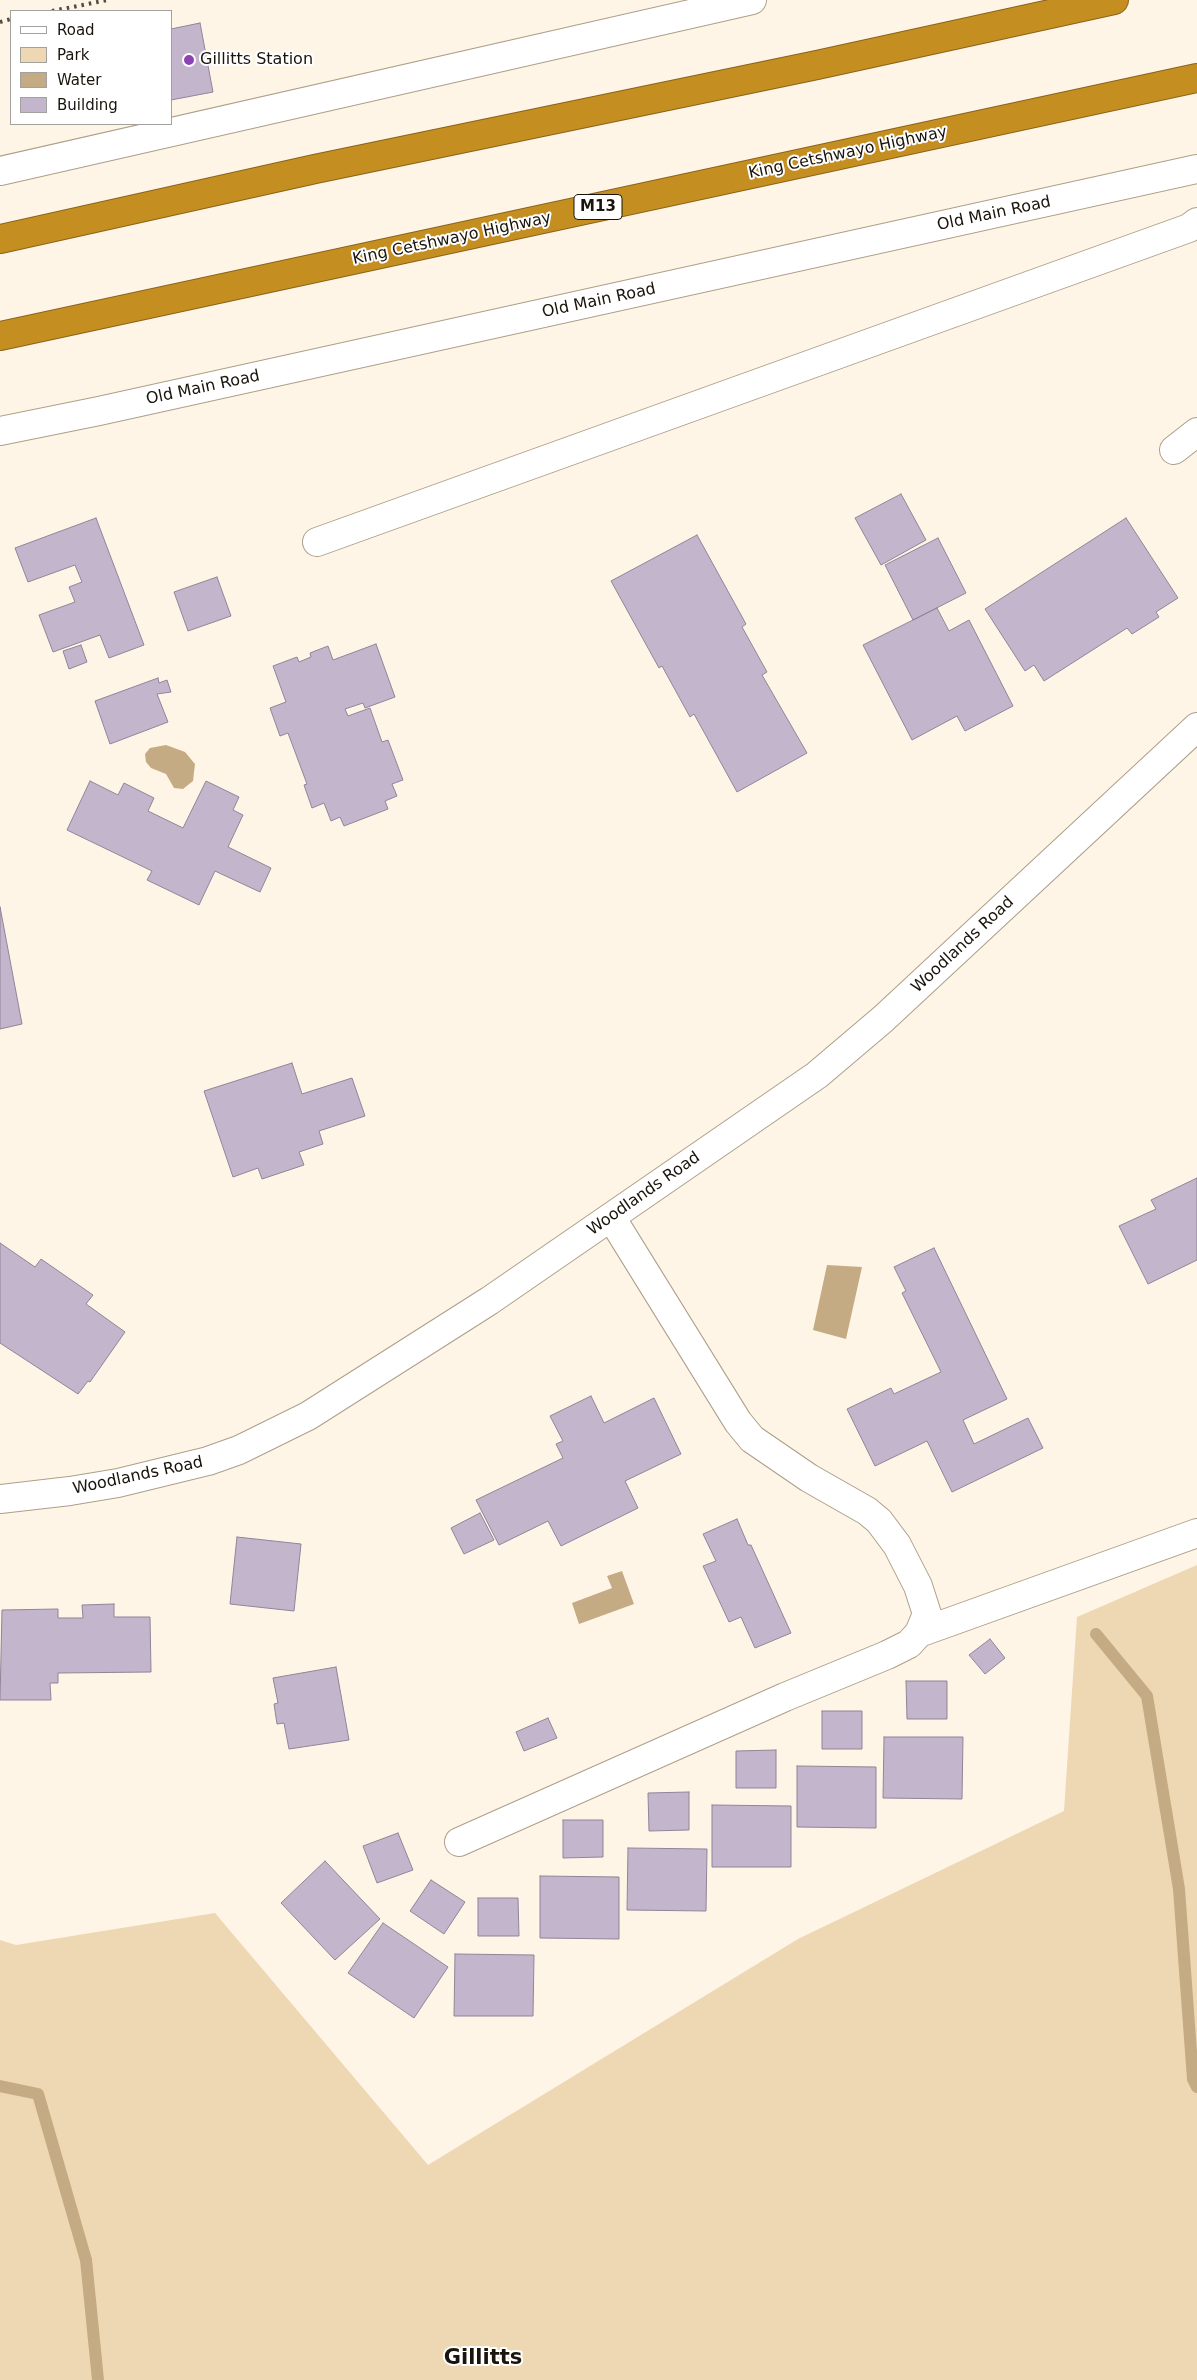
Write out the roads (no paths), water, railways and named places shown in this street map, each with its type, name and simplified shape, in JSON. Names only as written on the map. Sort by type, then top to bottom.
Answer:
[{"type":"highway","points":[[0,239],[316,169],[826,63],[1114,0]]},
{"type":"highway","name":"King Cetshwayo Highway","points":[[0,336],[1197,78]]},
{"type":"street","points":[[2,171],[752,0]]},
{"type":"street","name":"Old Main Road","points":[[0,431],[99,411],[1197,169]]},
{"type":"street","points":[[317,542],[1189,228],[1197,222]]},
{"type":"street","points":[[1174,450],[1197,432]]},
{"type":"street","name":"Woodlands Road","points":[[0,1499],[70,1491],[168,1472],[208,1461],[262,1439],[308,1416],[489,1302],[817,1075],[883,1020],[1197,727]]},
{"type":"street","points":[[459,1842],[785,1697],[887,1655],[909,1644],[919,1633],[927,1614],[918,1586],[897,1545],[879,1521],[867,1511],[809,1478],[752,1439],[734,1416],[612,1217]]},
{"type":"street","points":[[919,1633],[1197,1533]]},
{"type":"water","points":[[166,745],[185,752],[195,764],[193,781],[183,789],[174,788],[166,774],[151,768],[146,762],[145,754],[150,748]]},
{"type":"water","points":[[827,1265],[862,1267],[846,1339],[813,1330]]},
{"type":"water","points":[[622,1571],[634,1604],[579,1624],[572,1603],[612,1588],[607,1576]]},
{"type":"waterway","points":[[1096,1634],[1147,1696],[1179,1889],[1193,2079],[1197,2087]]},
{"type":"waterway","points":[[0,2086],[38,2094],[86,2260],[98,2380]]},
{"type":"railway","points":[[57,10],[108,0]]},
{"type":"railway","points":[[0,22],[10,19]]},
{"type":"place","name":"Gillitts Station","points":[[189,60]]},
{"type":"district","name":"Gillitts","points":[[483,2359]]}]
